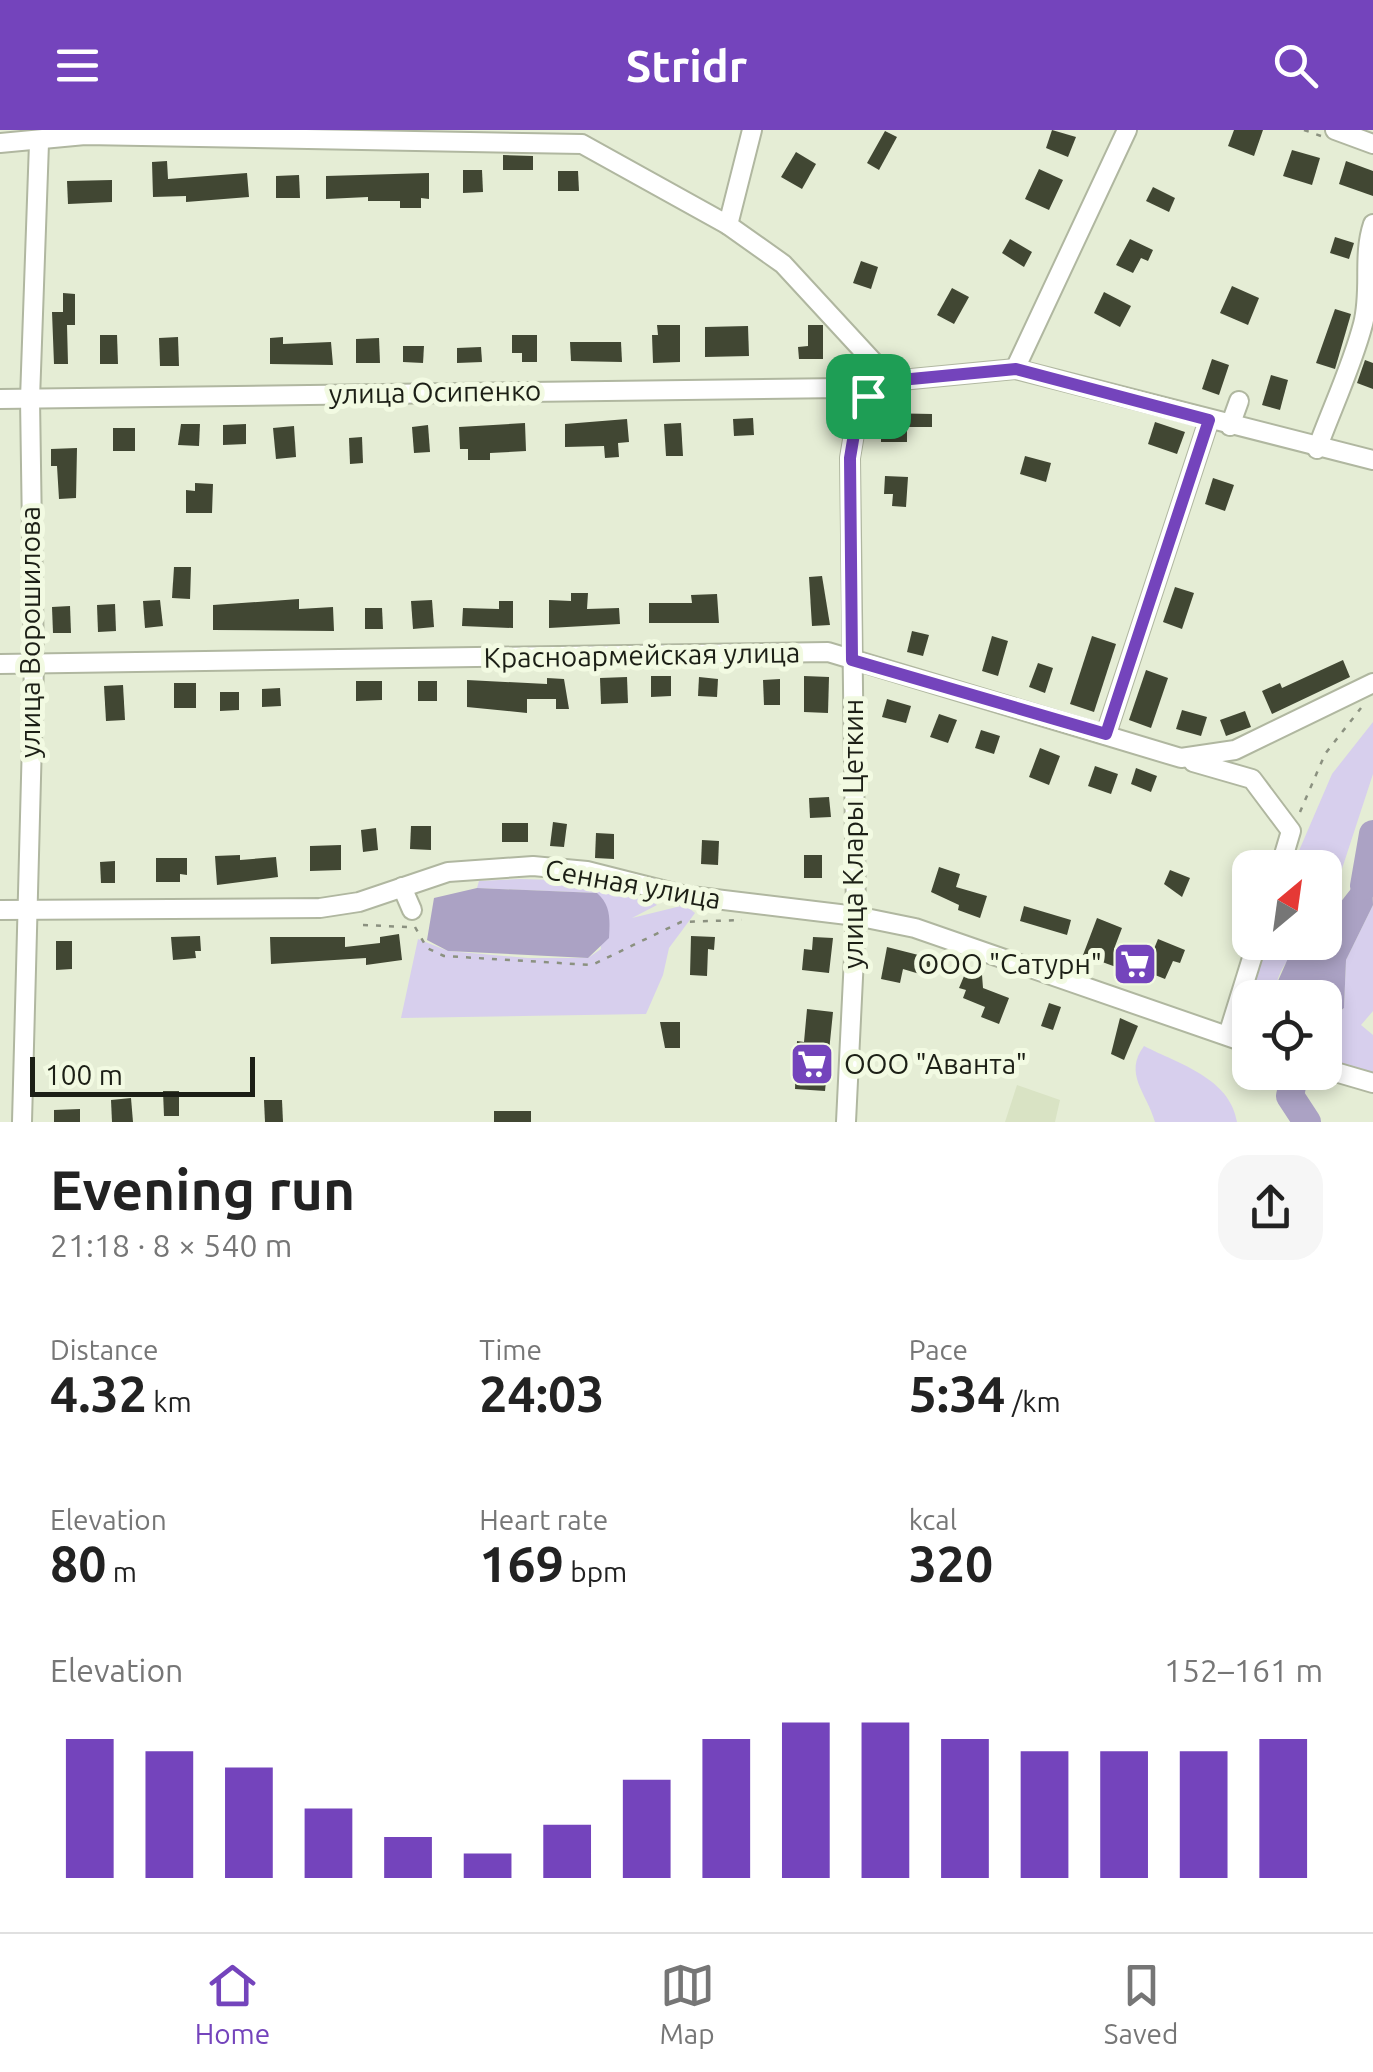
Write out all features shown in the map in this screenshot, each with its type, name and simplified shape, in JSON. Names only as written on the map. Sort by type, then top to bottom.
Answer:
[{"type":"street","points":[[728,225],[752,130]]},
{"type":"street","points":[[1016,369],[1127,130]]},
{"type":"street","points":[[1336,130],[1373,144]]},
{"type":"street","points":[[0,143],[47,137],[534,135],[582,144],[728,225],[783,264],[890,381]]},
{"type":"street","name":"улица Ворошилова","points":[[22,1122],[24,909],[34,664],[30,399],[47,137]]},
{"type":"street","points":[[1317,449],[1363,324],[1370,282],[1365,249],[1373,224]]},
{"type":"street","points":[[868,396],[890,381],[1016,369],[1317,449],[1373,460]]},
{"type":"street","name":"улица Осипенко","points":[[0,399],[843,388],[868,396]]},
{"type":"street","name":"улица Клары Цеткин","points":[[846,1122],[856,916],[850,458],[856,422],[868,396]]},
{"type":"street","points":[[1230,426],[1239,401]]},
{"type":"street","points":[[1106,734],[1209,420]]},
{"type":"street","name":"Красноармейская улица","points":[[0,664],[828,652],[1181,758],[1235,750],[1373,683]]},
{"type":"street","points":[[1181,758],[1252,779],[1291,832],[1286,850]]},
{"type":"street","name":"Сенная улица","points":[[0,910],[320,908],[359,902],[402,886],[474,869],[560,867],[682,894],[856,916],[966,944],[1232,1037]]},
{"type":"street","points":[[402,886],[412,910]]},
{"type":"street","points":[[1228,1035],[1251,960]]},
{"type":"street","points":[[1342,1074],[1373,1083]]},
{"type":"path","points":[[1291,832],[1325,754],[1361,708]]},
{"type":"path","points":[[363,925],[415,927],[427,948],[462,960],[592,966],[680,922],[748,920]]},
{"type":"shaded area","points":[[1373,722],[1373,774],[1342,869],[1342,850],[1299,850],[1332,774]]},
{"type":"shaded area","points":[[1371,849],[1373,905],[1346,960],[1342,1010],[1342,980],[1278,980],[1287,960],[1342,960],[1342,900],[1354,885],[1362,858]]},
{"type":"shaded area","points":[[520,879],[609,886],[657,905],[632,918],[685,905],[695,913],[669,948],[663,975],[646,1014],[401,1018],[418,939],[448,951],[528,958],[588,958],[601,949],[597,893],[477,888],[479,881]]},
{"type":"shaded area","points":[[477,888],[597,893],[607,908],[609,938],[588,958],[448,951],[427,940],[434,898]]},
{"type":"shaded area","points":[[1373,905],[1373,1011],[1361,1025],[1373,1035],[1373,1078],[1345,1070],[1342,1065],[1346,960]]},
{"type":"shaded area","points":[[1259,960],[1289,960],[1279,980],[1253,980]]},
{"type":"shaded area","points":[[1144,1046],[1214,1083],[1232,1107],[1237,1122],[1155,1122],[1136,1075],[1138,1056]]},
{"type":"shaded area","points":[[1017,1085],[1060,1100],[1055,1122],[1005,1122]]},
{"type":"building","points":[[1052,130],[1076,137],[1068,157],[1046,148]]},
{"type":"building","points":[[1234,130],[1263,130],[1254,156],[1228,146]]},
{"type":"building","points":[[885,131],[897,137],[879,170],[867,163]]},
{"type":"building","points":[[1292,150],[1320,158],[1312,185],[1283,176]]},
{"type":"building","points":[[796,152],[816,164],[802,189],[781,177]]},
{"type":"building","points":[[503,155],[533,156],[533,170],[503,170]]},
{"type":"building","points":[[167,161],[168,179],[247,173],[249,197],[186,202],[186,196],[153,197],[152,162]]},
{"type":"building","points":[[1346,161],[1373,171],[1373,196],[1339,184]]},
{"type":"building","points":[[1039,169],[1063,180],[1049,210],[1025,199]]},
{"type":"building","points":[[463,170],[482,170],[483,192],[463,193]]},
{"type":"building","points":[[558,171],[578,171],[579,191],[558,191]]},
{"type":"building","points":[[429,173],[429,199],[421,198],[421,208],[400,208],[400,201],[368,201],[368,197],[326,199],[326,176]]},
{"type":"building","points":[[299,175],[300,198],[276,198],[276,176]]},
{"type":"building","points":[[112,180],[112,202],[68,204],[67,181]]},
{"type":"building","points":[[1153,187],[1175,198],[1169,212],[1146,201]]},
{"type":"building","points":[[1335,237],[1354,243],[1349,259],[1330,253]]},
{"type":"building","points":[[1010,239],[1032,252],[1024,267],[1002,253]]},
{"type":"building","points":[[1130,239],[1153,250],[1148,261],[1141,258],[1133,273],[1116,265]]},
{"type":"building","points":[[861,261],[878,267],[871,289],[853,283]]},
{"type":"building","points":[[1232,286],[1259,298],[1248,325],[1220,313]]},
{"type":"building","points":[[952,288],[969,297],[954,324],[937,315]]},
{"type":"building","points":[[1104,292],[1131,306],[1120,327],[1094,313]]},
{"type":"building","points":[[63,293],[75,294],[75,325],[67,325],[68,364],[54,364],[52,312],[63,312]]},
{"type":"building","points":[[1335,309],[1351,314],[1335,369],[1316,363]]},
{"type":"building","points":[[657,325],[680,325],[680,362],[653,363],[652,335],[658,335]]},
{"type":"building","points":[[808,325],[823,325],[823,359],[799,359],[798,347],[808,346]]},
{"type":"building","points":[[748,326],[749,356],[705,357],[705,327]]},
{"type":"building","points":[[100,335],[117,335],[118,364],[100,364]]},
{"type":"building","points":[[512,335],[537,335],[537,362],[522,362],[522,353],[512,353]]},
{"type":"building","points":[[178,337],[179,366],[160,366],[159,338]]},
{"type":"building","points":[[283,337],[283,344],[331,342],[333,365],[270,364],[270,338]]},
{"type":"building","points":[[379,338],[380,363],[356,363],[356,339]]},
{"type":"building","points":[[570,342],[621,342],[622,362],[571,361]]},
{"type":"building","points":[[403,346],[424,346],[423,363],[403,362]]},
{"type":"building","points":[[481,347],[482,362],[457,363],[457,348]]},
{"type":"building","points":[[1212,359],[1229,365],[1219,395],[1202,389]]},
{"type":"building","points":[[1365,360],[1373,363],[1373,389],[1357,383]]},
{"type":"building","points":[[1271,375],[1288,380],[1280,410],[1262,405]]},
{"type":"building","points":[[881,413],[932,414],[932,427],[907,427],[907,442],[881,442]]},
{"type":"building","points":[[753,418],[754,435],[734,436],[733,419]]},
{"type":"building","points":[[627,419],[629,442],[618,443],[619,457],[605,458],[604,446],[565,447],[565,424]]},
{"type":"building","points":[[1155,422],[1185,432],[1177,454],[1148,444]]},
{"type":"building","points":[[525,423],[526,451],[490,453],[490,460],[468,460],[468,449],[460,449],[459,427]]},
{"type":"building","points":[[681,423],[683,456],[666,456],[664,424]]},
{"type":"building","points":[[181,424],[200,424],[199,446],[178,445]]},
{"type":"building","points":[[246,424],[246,444],[223,445],[223,425]]},
{"type":"building","points":[[428,425],[430,452],[414,453],[412,427]]},
{"type":"building","points":[[294,426],[296,457],[276,459],[273,428]]},
{"type":"building","points":[[113,428],[135,428],[135,451],[113,451]]},
{"type":"building","points":[[362,437],[363,463],[350,464],[349,438]]},
{"type":"building","points":[[77,448],[76,498],[59,499],[57,466],[51,466],[51,449]]},
{"type":"building","points":[[1025,456],[1051,463],[1046,482],[1020,474]]},
{"type":"building","points":[[885,476],[908,477],[906,507],[892,506],[893,494],[884,494]]},
{"type":"building","points":[[1213,478],[1234,485],[1225,511],[1205,504]]},
{"type":"building","points":[[195,483],[213,484],[212,513],[186,513],[186,490],[195,491]]},
{"type":"building","points":[[174,567],[191,567],[190,599],[172,598]]},
{"type":"building","points":[[822,576],[830,625],[812,626],[809,577]]},
{"type":"building","points":[[1175,587],[1194,593],[1182,629],[1163,622]]},
{"type":"building","points":[[571,593],[588,593],[587,609],[619,608],[620,624],[549,628],[549,600],[571,601]]},
{"type":"building","points":[[717,594],[719,623],[649,623],[649,603],[692,603],[691,595]]},
{"type":"building","points":[[299,599],[299,609],[333,607],[334,631],[213,630],[213,605]]},
{"type":"building","points":[[160,600],[163,626],[145,628],[143,601]]},
{"type":"building","points":[[432,600],[434,627],[413,629],[411,601]]},
{"type":"building","points":[[499,601],[513,601],[513,628],[462,626],[463,608],[499,609]]},
{"type":"building","points":[[115,604],[116,631],[98,632],[97,605]]},
{"type":"building","points":[[70,606],[71,633],[53,633],[52,607]]},
{"type":"building","points":[[365,608],[382,608],[383,629],[365,629]]},
{"type":"building","points":[[912,631],[929,635],[923,656],[907,652]]},
{"type":"building","points":[[992,636],[1008,641],[998,676],[982,671]]},
{"type":"building","points":[[1092,636],[1116,644],[1094,712],[1070,704]]},
{"type":"building","points":[[1343,660],[1350,677],[1272,714],[1262,691],[1280,683],[1282,688]]},
{"type":"building","points":[[1038,663],[1053,668],[1045,693],[1029,687]]},
{"type":"building","points":[[1146,670],[1168,678],[1151,728],[1129,720]]},
{"type":"building","points":[[651,676],[671,676],[671,696],[651,697]]},
{"type":"building","points":[[804,676],[829,677],[828,713],[804,712]]},
{"type":"building","points":[[627,677],[628,703],[601,704],[600,678]]},
{"type":"building","points":[[699,677],[718,679],[717,697],[698,696]]},
{"type":"building","points":[[547,678],[564,679],[569,709],[556,709],[556,699],[527,699],[527,713],[467,707],[467,680],[547,684]]},
{"type":"building","points":[[780,679],[780,705],[764,705],[763,680]]},
{"type":"building","points":[[356,681],[382,681],[382,700],[356,701]]},
{"type":"building","points":[[418,681],[437,681],[437,701],[418,701]]},
{"type":"building","points":[[174,683],[196,683],[196,708],[174,708]]},
{"type":"building","points":[[123,685],[125,720],[106,721],[104,686]]},
{"type":"building","points":[[280,688],[281,706],[262,707],[262,689]]},
{"type":"building","points":[[220,692],[239,692],[239,710],[220,711]]},
{"type":"building","points":[[887,699],[911,706],[906,723],[882,717]]},
{"type":"building","points":[[1182,710],[1207,717],[1201,736],[1176,729]]},
{"type":"building","points":[[1245,711],[1251,727],[1226,736],[1220,720]]},
{"type":"building","points":[[939,714],[957,720],[948,743],[930,737]]},
{"type":"building","points":[[981,730],[1000,736],[994,754],[975,748]]},
{"type":"building","points":[[1040,748],[1060,756],[1049,785],[1029,777]]},
{"type":"building","points":[[1095,766],[1118,774],[1111,794],[1088,786]]},
{"type":"building","points":[[1136,768],[1157,776],[1151,792],[1131,784]]},
{"type":"building","points":[[829,797],[831,817],[810,818],[809,798]]},
{"type":"building","points":[[553,822],[567,824],[564,847],[550,846]]},
{"type":"building","points":[[502,823],[528,823],[528,842],[502,842]]},
{"type":"building","points":[[411,826],[431,826],[431,850],[410,849]]},
{"type":"building","points":[[376,828],[378,850],[363,852],[361,830]]},
{"type":"building","points":[[596,833],[614,834],[614,859],[595,858]]},
{"type":"building","points":[[702,840],[719,841],[718,865],[701,864]]},
{"type":"building","points":[[341,845],[341,870],[310,871],[310,846]]},
{"type":"building","points":[[240,855],[240,860],[276,857],[278,877],[217,885],[215,856]]},
{"type":"building","points":[[804,855],[822,855],[822,878],[804,878]]},
{"type":"building","points":[[156,858],[187,858],[187,875],[180,874],[180,882],[156,882]]},
{"type":"building","points":[[115,861],[115,883],[101,883],[100,862]]},
{"type":"building","points":[[939,867],[960,874],[956,887],[987,896],[980,918],[958,910],[959,905],[931,892]]},
{"type":"building","points":[[1170,870],[1190,878],[1182,897],[1164,884]]},
{"type":"building","points":[[1024,906],[1071,920],[1067,935],[1020,921]]},
{"type":"building","points":[[1097,918],[1122,928],[1114,949],[1121,952],[1116,967],[1083,955]]},
{"type":"building","points":[[399,934],[402,960],[366,965],[366,958],[271,964],[270,937],[345,937],[345,947],[380,943],[380,937]]},
{"type":"building","points":[[200,936],[201,951],[195,951],[196,958],[173,960],[171,937]]},
{"type":"building","points":[[691,936],[715,937],[714,950],[708,949],[707,976],[690,975]]},
{"type":"building","points":[[813,937],[833,938],[829,973],[802,970],[804,949],[812,950]]},
{"type":"building","points":[[1158,939],[1185,950],[1180,963],[1173,961],[1165,979],[1145,971]]},
{"type":"building","points":[[56,941],[72,941],[72,969],[56,970]]},
{"type":"building","points":[[887,947],[938,960],[933,978],[903,969],[900,983],[881,979]]},
{"type":"building","points":[[967,969],[982,975],[983,988],[1009,998],[999,1024],[981,1017],[985,1007],[963,998],[966,990],[959,988]]},
{"type":"building","points":[[1049,1003],[1061,1007],[1053,1030],[1041,1026]]},
{"type":"building","points":[[807,1009],[833,1012],[825,1091],[795,1089],[797,1041],[804,1042]]},
{"type":"building","points":[[1120,1018],[1138,1026],[1124,1060],[1111,1054]]},
{"type":"building","points":[[660,1022],[680,1022],[680,1048],[665,1048]]},
{"type":"building","points":[[163,1091],[179,1091],[179,1116],[164,1116]]},
{"type":"building","points":[[131,1098],[133,1122],[112,1122],[111,1100]]},
{"type":"building","points":[[264,1100],[282,1100],[283,1122],[265,1122]]},
{"type":"building","points":[[80,1109],[80,1122],[54,1122],[54,1110]]},
{"type":"building","points":[[494,1111],[531,1111],[531,1122],[494,1122]]},
{"type":"waterway","points":[[1364,886],[1373,834]]},
{"type":"waterway","points":[[1291,1090],[1290,1096],[1307,1122]]},
{"type":"place","name":"ООО \"Сатурн\"","points":[[1135,964]]},
{"type":"place","name":"ООО \"Аванта\"","points":[[812,1064]]},
{"type":"route","points":[[1016,369],[1209,420],[1106,734],[852,660],[850,458],[856,422],[868,396],[890,381],[1016,369]]}]
